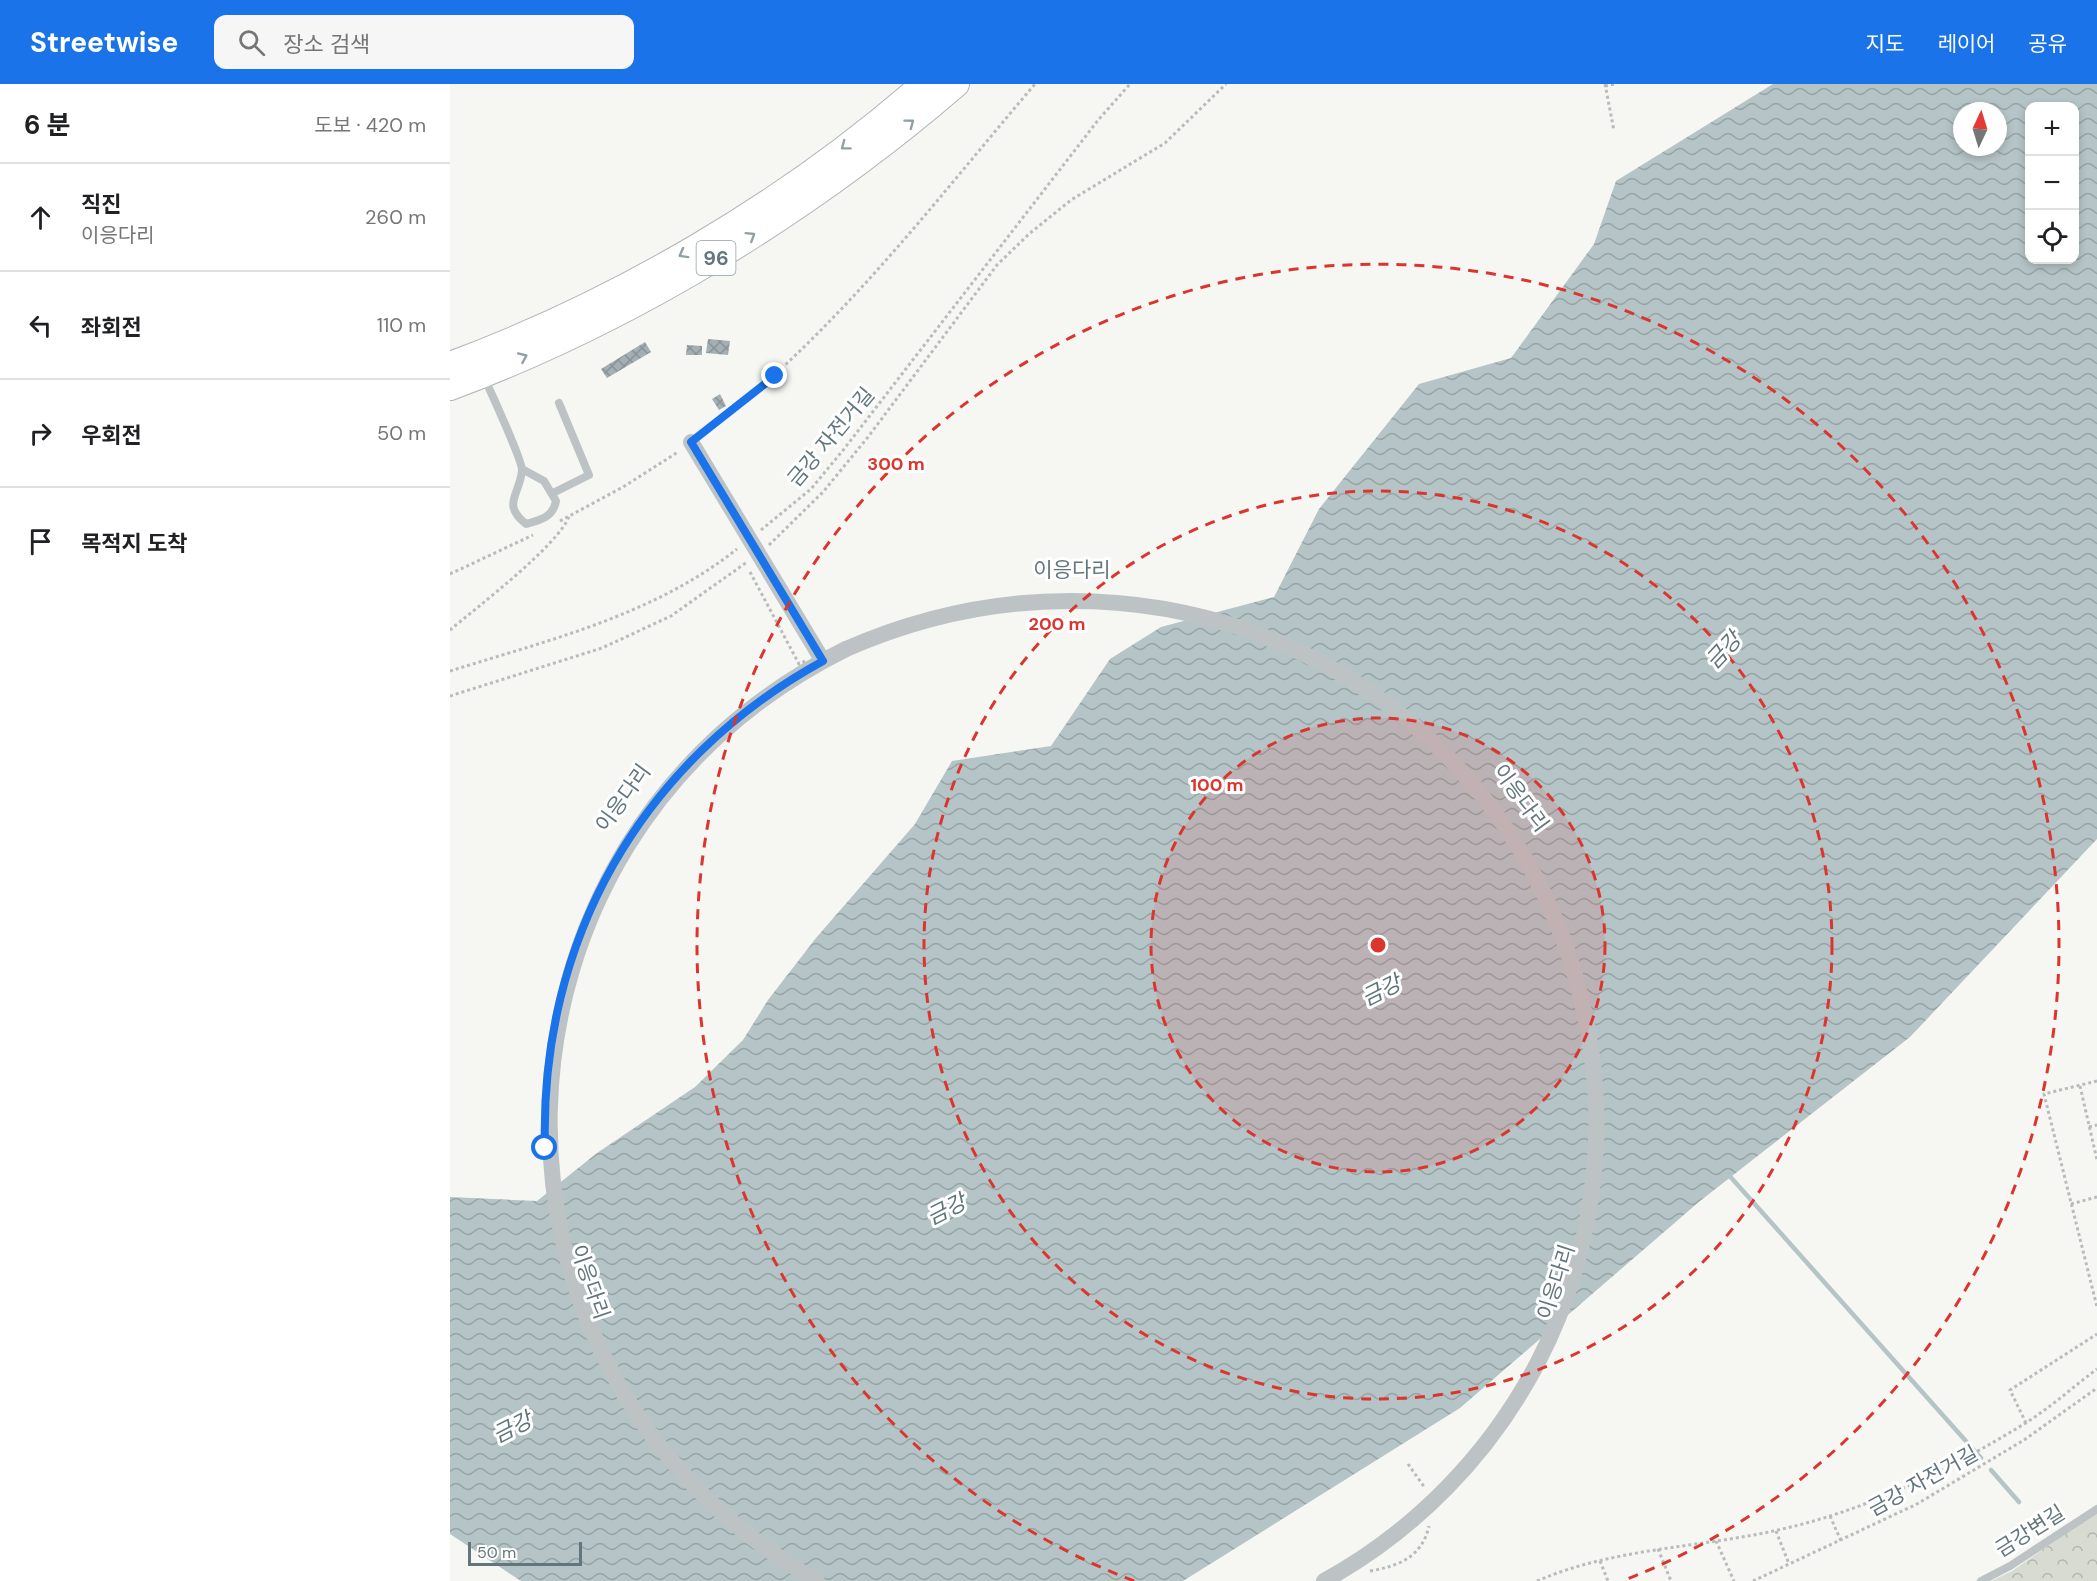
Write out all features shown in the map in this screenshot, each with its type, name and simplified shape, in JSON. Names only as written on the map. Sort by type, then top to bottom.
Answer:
[{"type":"main road","name":"96","points":[[450,366],[575,313],[705,242],[799,181],[924,84]]},
{"type":"main road","name":"96","points":[[450,387],[483,375],[581,331],[713,260],[809,198],[919,116],[956,84]]},
{"type":"street","points":[[691,442],[818,658]]},
{"type":"street","name":"이응다리","points":[[817,1581],[762,1546],[715,1508],[672,1464],[623,1398],[586,1326],[566,1268],[549,1188],[545,1128],[548,1066],[563,986],[582,928],[618,855],[659,797],[707,744],[754,705],[818,658],[920,621],[972,608],[1024,601],[1077,599],[1130,602],[1216,620],[1306,654],[1352,681],[1395,711],[1435,746],[1471,784],[1504,826],[1532,871],[1554,918],[1573,968],[1586,1019],[1594,1071],[1596,1123],[1594,1176],[1586,1228],[1572,1279],[1554,1328],[1531,1376],[1503,1420],[1471,1462],[1435,1500],[1395,1535],[1324,1581]]},
{"type":"lane","points":[[483,375],[522,469],[512,504],[515,515],[526,524],[545,519],[554,509],[556,501],[544,481],[522,469]]},
{"type":"lane","points":[[553,494],[590,475],[560,403]]},
{"type":"lane","name":"금강변길","points":[[1981,1581],[2010,1566],[2097,1509]]},
{"type":"path","points":[[559,521],[623,487],[691,442],[775,376],[864,285],[1035,84]]},
{"type":"path","name":"금강 자전거길","points":[[755,535],[818,481],[1099,119],[1130,84]]},
{"type":"path","points":[[764,549],[823,492],[998,265],[1021,242],[1071,200],[1165,143],[1226,84]]},
{"type":"path","points":[[1614,131],[1605,85],[1615,84]]},
{"type":"path","points":[[450,630],[545,547],[562,530],[569,516]]},
{"type":"path","points":[[450,574],[540,532]]},
{"type":"path","points":[[450,671],[632,611],[674,592],[738,549]]},
{"type":"path","points":[[450,696],[602,648],[671,616],[751,559]]},
{"type":"path","points":[[794,668],[818,658]]},
{"type":"path","points":[[2097,1081],[2044,1094],[2097,1307]]},
{"type":"path","points":[[2080,1086],[2097,1160]]},
{"type":"path","points":[[2089,1127],[2097,1125]]},
{"type":"path","points":[[2071,1204],[2097,1197]]},
{"type":"path","points":[[2026,1423],[2010,1390],[2097,1334]]},
{"type":"path","points":[[1538,1581],[1600,1561],[1658,1549],[1776,1531],[1830,1516],[1903,1489],[2026,1423],[2097,1369]]},
{"type":"path","name":"금강 자전거길","points":[[1753,1581],[1841,1541],[1970,1474],[2097,1388]]},
{"type":"path","points":[[1830,1516],[1841,1541]]},
{"type":"path","points":[[1776,1531],[1789,1564]]},
{"type":"path","points":[[1716,1540],[1734,1581]]},
{"type":"path","points":[[1658,1549],[1671,1581]]},
{"type":"path","points":[[1600,1561],[1608,1581]]},
{"type":"green space","points":[[2097,1512],[2097,1581],[1991,1581],[2012,1571]]},
{"type":"water","name":"금강","points":[[1773,84],[2097,84],[2097,839],[1910,1037],[1700,1201],[1460,1408],[1183,1581],[521,1581],[450,1534],[450,1197],[537,1201],[597,1153],[695,1087],[743,1040],[768,1000],[816,938],[915,824],[952,761],[1051,746],[1110,659],[1161,627],[1274,597],[1319,509],[1419,384],[1511,358],[1594,244],[1616,181]]},
{"type":"building","points":[[708,339],[730,341],[728,355],[706,353]]},
{"type":"building","points":[[645,342],[651,352],[607,378],[601,369]]},
{"type":"building","points":[[687,345],[702,346],[702,355],[686,355]]},
{"type":"building","points":[[720,394],[726,406],[719,410],[712,399]]},
{"type":"waterway","points":[[1727,1173],[1981,1458]]},
{"type":"waterway","points":[[1991,1470],[2019,1502]]},
{"type":"route","points":[[545,1148],[548,1066],[558,1006],[568,967],[582,928],[608,873],[652,805],[678,773],[707,744],[787,681],[823,661],[691,442],[775,376]]}]
